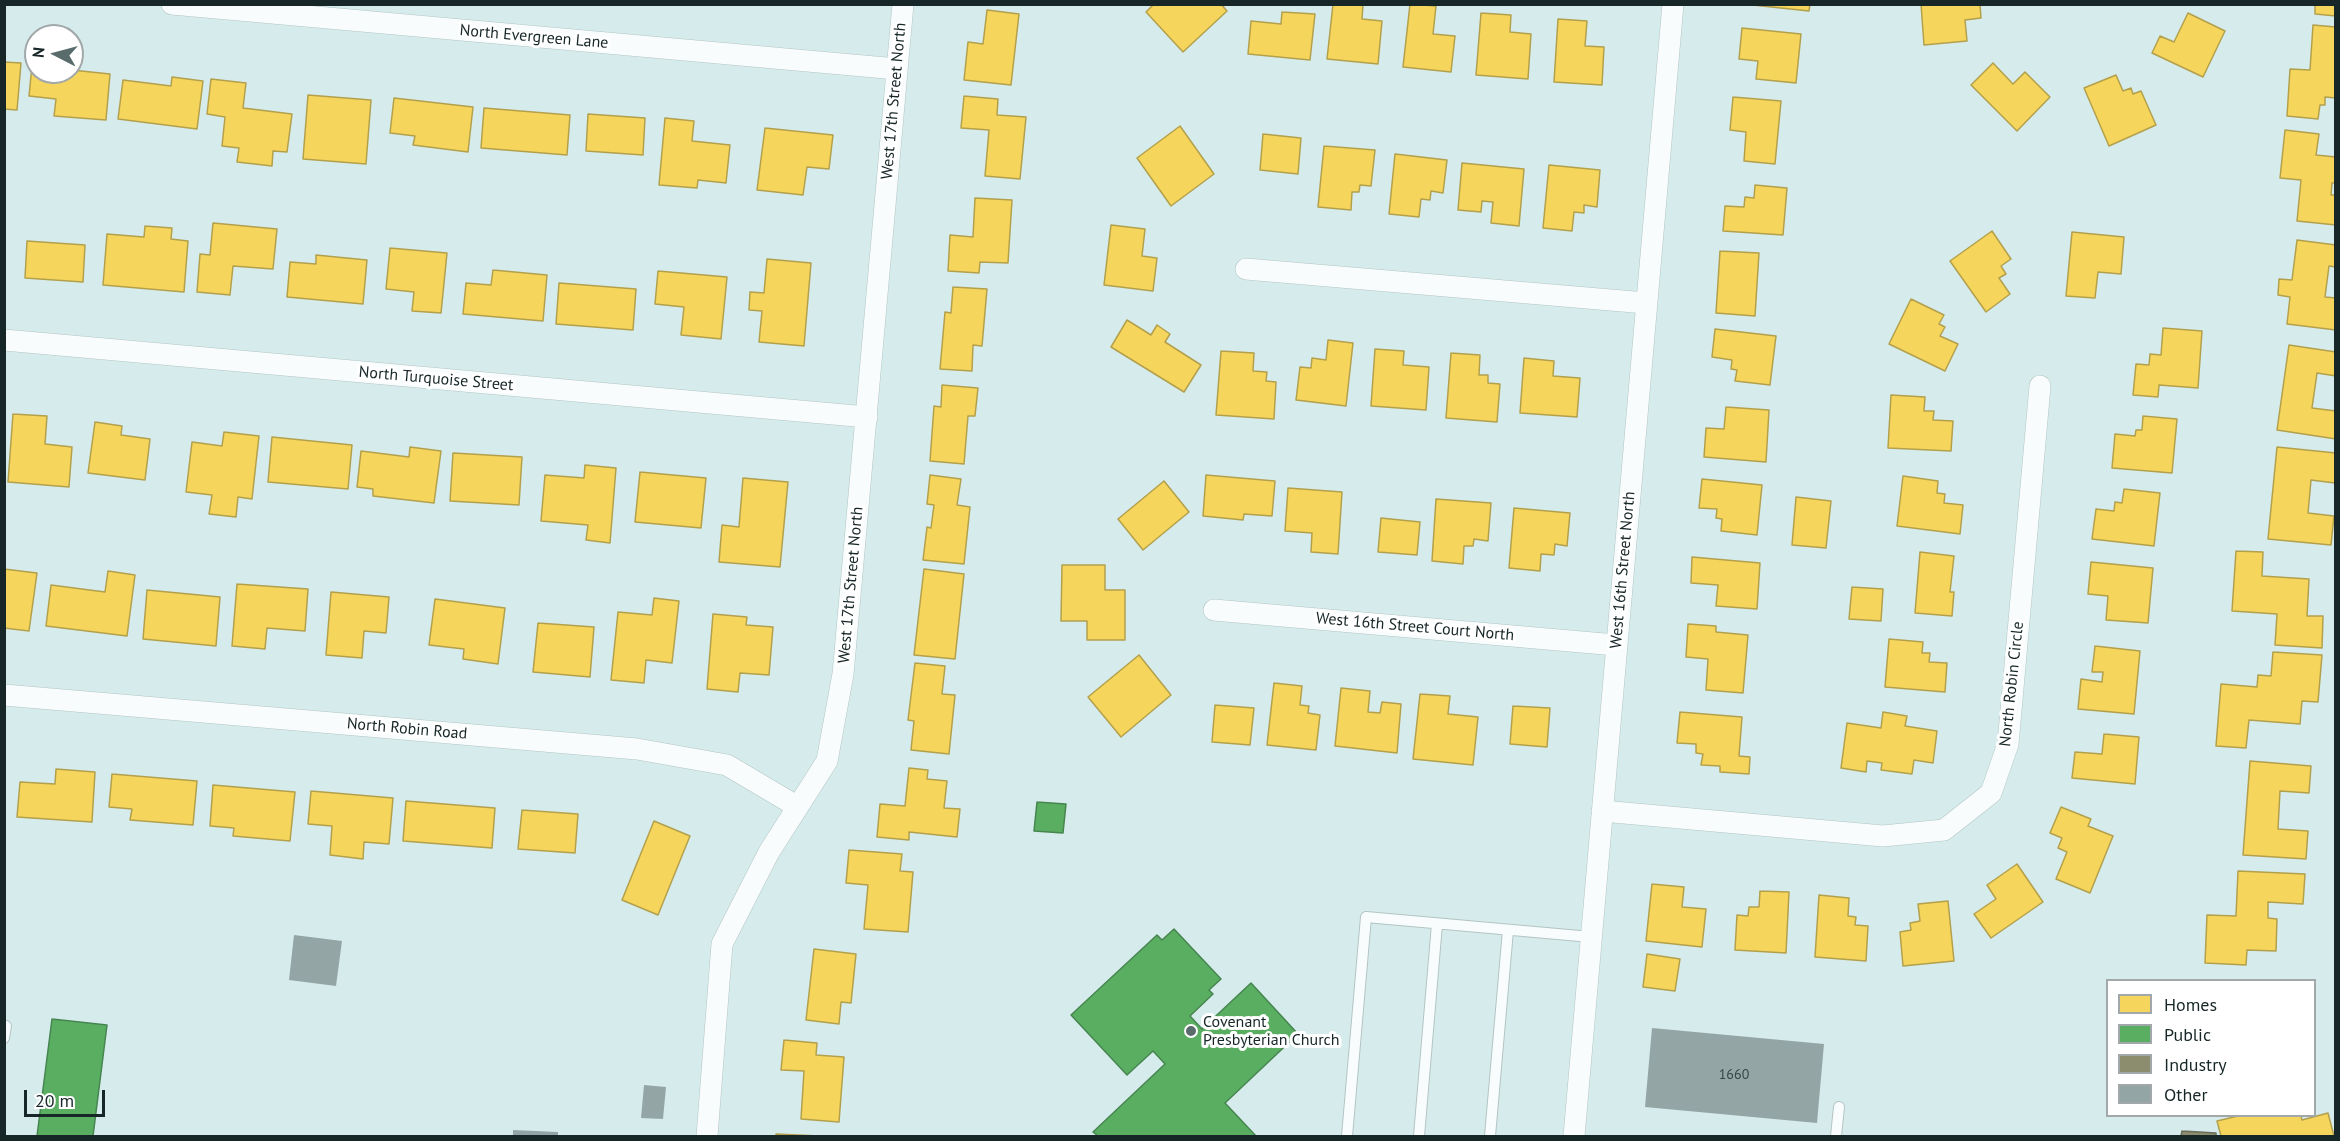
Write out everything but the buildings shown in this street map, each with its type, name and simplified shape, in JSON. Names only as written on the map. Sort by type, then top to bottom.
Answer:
[{"type":"street","name":"North Evergreen Lane","points":[[172,4],[897,69]]},
{"type":"street","name":"West 17th Street North","points":[[707,1137],[722,944],[769,852],[827,760],[843,675],[903,4]]},
{"type":"street","name":"West 16th Street North","points":[[1574,1137],[1673,4]]},
{"type":"street","points":[[1246,269],[1646,303]]},
{"type":"street","name":"North Turquoise Street","points":[[4,340],[867,417]]},
{"type":"street","name":"North Robin Circle","points":[[1602,811],[1883,836],[1944,830],[1991,793],[2008,744],[2040,386]]},
{"type":"street","name":"West 16th Street Court North","points":[[1214,610],[1616,645]]},
{"type":"street","name":"North Robin Road","points":[[4,695],[637,749],[727,765],[798,807]]},
{"type":"lane","points":[[1347,1137],[1366,917],[1591,937]]},
{"type":"lane","points":[[1419,1137],[1437,924]]},
{"type":"lane","points":[[1490,1137],[1508,930]]},
{"type":"lane","points":[[1836,1137],[1839,1107]]},
{"type":"place","name":"Covenant Presbyterian Church","points":[[1191,1031]]}]
